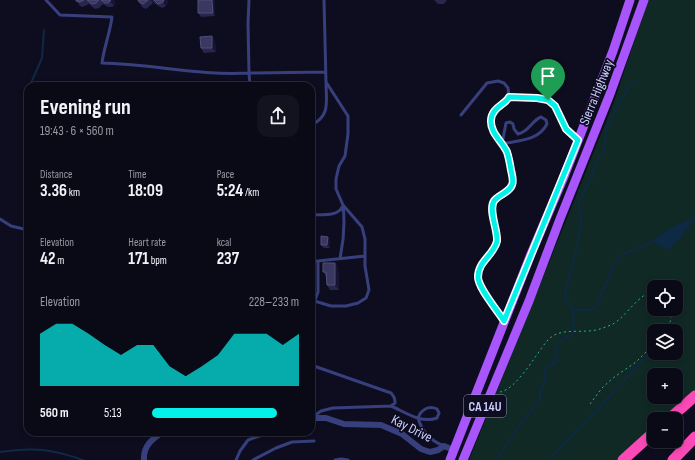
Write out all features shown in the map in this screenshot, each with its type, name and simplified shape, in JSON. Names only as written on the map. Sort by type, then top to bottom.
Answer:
[{"type":"highway","points":[[677,412],[695,396]]},
{"type":"highway","points":[[673,460],[695,437]]},
{"type":"highway","points":[[623,460],[647,438]]},
{"type":"highway","points":[[683,460],[695,448]]},
{"type":"main road","name":"Sierra Highway","points":[[450,460],[504,321],[613,51],[630,0]]},
{"type":"main road","name":"Sierra Highway","points":[[463,460],[518,327],[610,94],[644,0]]},
{"type":"main road","points":[[504,321],[518,327]]},
{"type":"street","name":"Kay Drive","points":[[315,418],[326,418],[344,424],[381,426],[402,434],[421,448],[430,452],[438,450],[444,446],[454,450]]},
{"type":"street","points":[[144,460],[144,453],[150,441],[157,436]]},
{"type":"lane","points":[[46,0],[60,15],[112,17],[102,63],[222,74],[326,72]]},
{"type":"lane","points":[[249,0],[248,24],[250,82]]},
{"type":"lane","points":[[315,123],[324,116],[326,107],[324,0]]},
{"type":"lane","points":[[461,115],[487,83],[498,81],[504,83],[508,88],[508,100],[502,103],[495,110],[491,119],[494,132],[508,154],[512,185],[494,201],[492,207],[497,238],[496,248],[479,267],[478,279],[486,295],[504,321]]},
{"type":"lane","points":[[315,301],[331,306],[346,306],[358,303],[366,298],[369,290],[365,266],[365,239],[362,227],[343,205],[336,189],[336,179],[339,166],[345,156],[348,134],[348,116],[326,82]]},
{"type":"lane","points":[[542,117],[546,120],[547,124],[543,132],[533,138],[502,144],[506,123],[510,122],[513,124],[514,129],[518,134],[524,132],[536,119],[542,117]]},
{"type":"lane","points":[[315,215],[336,213],[341,210],[343,205]]},
{"type":"lane","points":[[340,258],[344,243],[343,205]]},
{"type":"lane","points":[[0,219],[11,226],[24,229]]},
{"type":"lane","points":[[315,297],[318,292],[318,261],[365,256]]},
{"type":"lane","points":[[315,366],[391,394],[394,396],[395,403],[391,406]]},
{"type":"lane","points":[[315,416],[321,411],[333,408],[391,406],[418,418],[431,421],[437,418],[439,413],[437,409],[432,407],[427,408],[418,418]]},
{"type":"lane","points":[[418,418],[428,436],[435,443],[444,446]]},
{"type":"lane","points":[[236,460],[240,451],[248,440],[258,436]]},
{"type":"lane","points":[[253,460],[276,448],[292,442],[314,441]]},
{"type":"lane","points":[[336,460],[348,460]]},
{"type":"path","points":[[509,97],[548,100],[555,106],[566,129],[578,140]]},
{"type":"path","points":[[491,391],[503,392],[510,387],[529,367],[548,340],[555,334],[562,332],[600,329],[613,324],[647,294]]},
{"type":"path","points":[[590,404],[608,383],[636,362],[647,351]]},
{"type":"green space","points":[[648,0],[695,0],[695,391],[683,402],[683,368],[647,368],[647,404],[680,404],[671,412],[647,412],[647,433],[617,460],[469,460],[614,102]]},
{"type":"water","points":[[689,219],[690,226],[670,249],[664,248],[655,242],[656,238],[664,232]]},
{"type":"building","points":[[87,0],[99,0],[92,4]]},
{"type":"building","points":[[101,0],[111,0],[108,3],[105,3]]},
{"type":"building","points":[[138,0],[148,0],[143,4]]},
{"type":"building","points":[[154,0],[164,0],[158,4]]},
{"type":"building","points":[[198,0],[212,0],[213,13],[198,13]]},
{"type":"building","points":[[212,36],[212,48],[201,48],[200,37]]},
{"type":"building","points":[[321,236],[328,237],[327,245],[321,245]]},
{"type":"building","points":[[323,263],[335,263],[335,285],[327,285],[326,272],[323,272]]},
{"type":"waterway","points":[[31,82],[42,58],[44,30]]},
{"type":"waterway","points":[[496,460],[540,399],[540,392],[546,377],[545,368],[558,361],[554,354],[556,347],[562,340],[572,335],[574,328],[572,308],[567,302],[565,294],[577,247],[581,222],[579,202],[592,177],[596,161],[605,149],[606,130],[630,85],[637,80]]},
{"type":"waterway","points":[[687,224],[692,221],[695,216]]},
{"type":"waterway","points":[[573,314],[579,310],[589,310],[596,307],[614,265],[622,255],[657,240]]},
{"type":"waterway","points":[[549,460],[647,356]]},
{"type":"waterway","points":[[0,452],[33,449],[62,453],[83,460]]},
{"type":"route","points":[[509,97],[548,100],[555,106],[570,135],[578,140],[531,254],[518,290],[504,321],[497,309],[492,305],[478,279],[479,267],[496,248],[497,238],[492,207],[494,201],[512,185],[508,154],[492,128],[491,119],[495,110],[502,103],[508,100],[509,97]]}]
